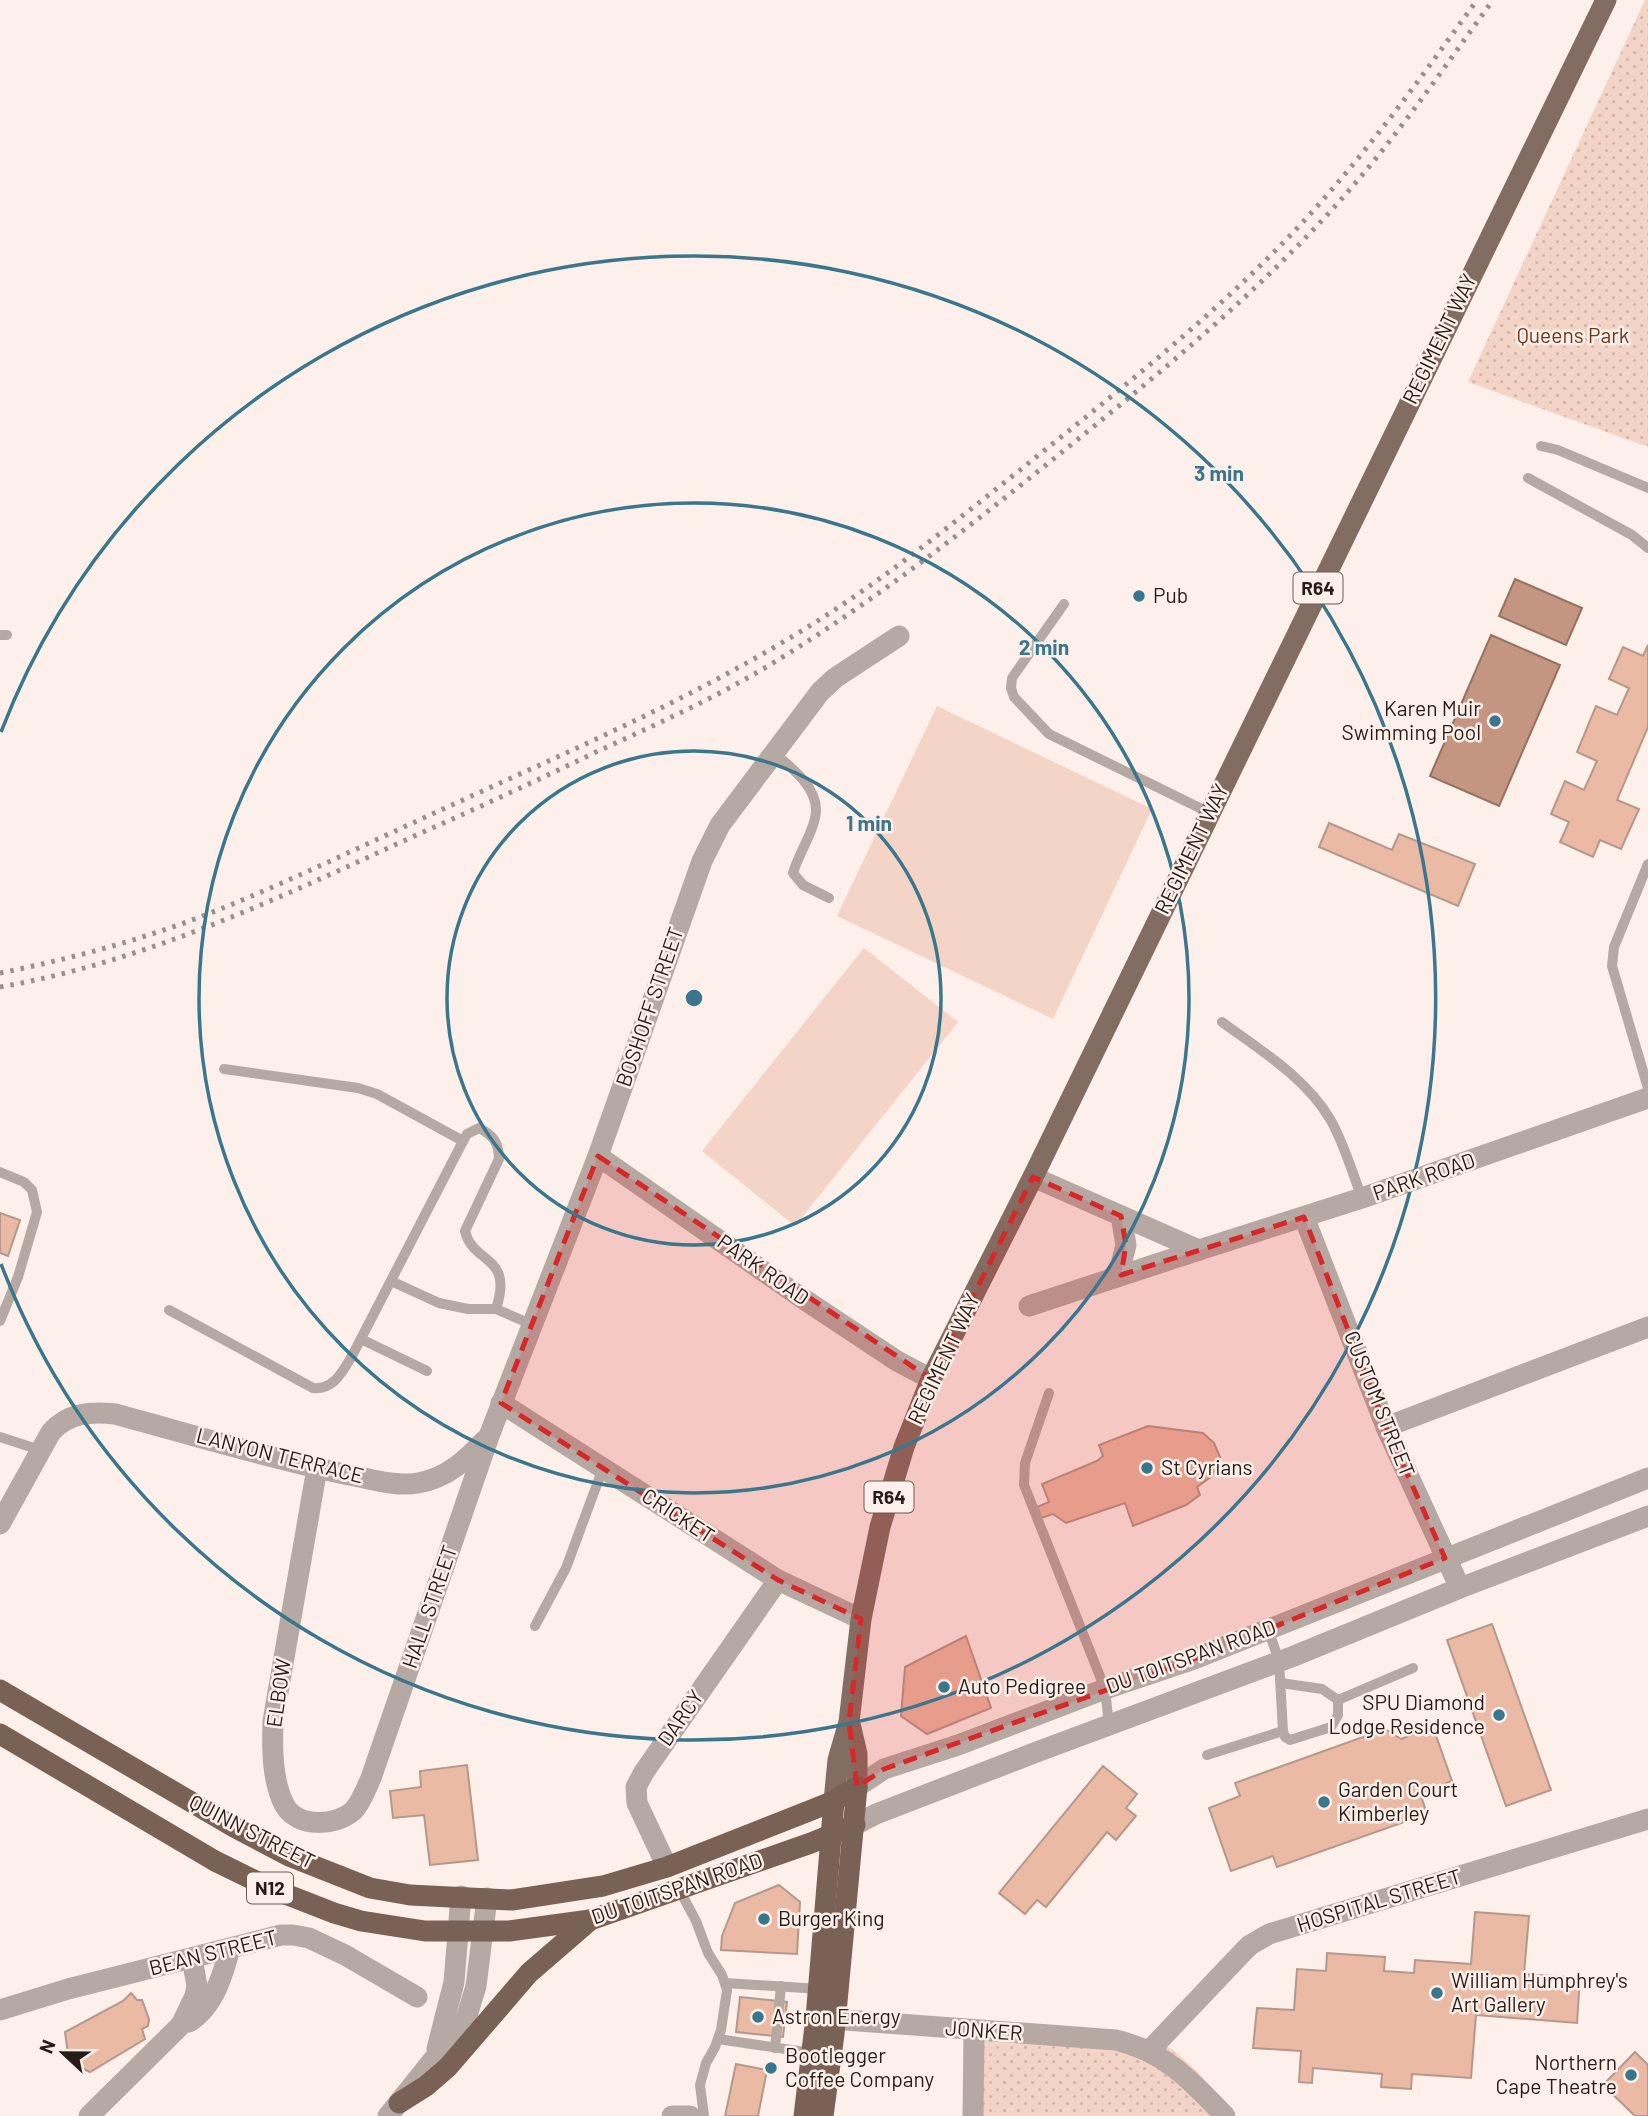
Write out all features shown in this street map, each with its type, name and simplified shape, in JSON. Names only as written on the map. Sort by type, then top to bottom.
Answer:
[{"type":"highway","name":"QUINN STREET","points":[[0,1690],[234,1827],[289,1856],[370,1888],[410,1895],[487,1898]]},
{"type":"highway","name":"QUINN STREET","points":[[0,1734],[215,1861],[270,1888],[361,1921],[425,1931],[483,1932]]},
{"type":"highway","name":"DU TOITSPAN ROAD","points":[[487,1898],[512,1900],[585,1890],[620,1882],[667,1867],[834,1801],[857,1787]]},
{"type":"highway","points":[[823,2116],[826,2019],[855,1825],[857,1787]]},
{"type":"highway","points":[[804,2116],[812,2053],[826,2019],[818,1989],[834,1801]]},
{"type":"highway","name":"DU TOITSPAN ROAD","points":[[483,1932],[590,1920],[831,1836],[855,1825]]},
{"type":"highway","points":[[394,2109],[448,2067],[529,1973],[590,1920]]},
{"type":"main road","name":"REGIMENT WAY","points":[[834,1801],[838,1760],[849,1722],[861,1619],[888,1498],[904,1447],[931,1380],[1033,1177],[1606,0]]},
{"type":"main road","name":"REGIMENT WAY","points":[[849,1722],[857,1754],[857,1787]]},
{"type":"street","name":"BOSHOFF STREET","points":[[489,1436],[598,1156],[702,860],[720,825],[820,692],[835,678],[898,636]]},
{"type":"street","name":"PARK ROAD","points":[[1029,1306],[1362,1198],[1648,1098]]},
{"type":"street","name":"PARK ROAD","points":[[598,1156],[810,1303],[897,1361],[931,1380]]},
{"type":"street","points":[[1033,1177],[1199,1250]]},
{"type":"street","points":[[1118,1276],[1126,1245],[1121,1216]]},
{"type":"street","name":"CUSTOM STREET","points":[[1304,1217],[1386,1427],[1460,1588]]},
{"type":"street","points":[[1386,1427],[1648,1326]]},
{"type":"street","name":"CRICKET","points":[[501,1403],[778,1580],[861,1619]]},
{"type":"street","name":"LANYON TERRACE","points":[[40,1450],[58,1423],[90,1413],[115,1414],[317,1468],[393,1483],[418,1483],[437,1478],[454,1469],[489,1436]]},
{"type":"street","name":"HALL STREET","points":[[371,1778],[489,1436]]},
{"type":"street","points":[[0,1524],[6,1499],[40,1450]]},
{"type":"street","name":"ELBOW","points":[[317,1468],[273,1721],[276,1773],[286,1808],[298,1818],[328,1822],[344,1817],[355,1809],[371,1778]]},
{"type":"street","name":"DU TOITSPAN ROAD","points":[[857,1787],[884,1769],[958,1745],[1105,1689],[1194,1659],[1648,1478]]},
{"type":"street","name":"DU TOITSPAN ROAD","points":[[855,1825],[876,1814],[1109,1725],[1280,1672],[1460,1588],[1648,1516]]},
{"type":"street","name":"DARCY","points":[[667,1867],[637,1802],[636,1787],[778,1580]]},
{"type":"street","name":"HOSPITAL STREET","points":[[1150,2050],[1242,1953],[1269,1934],[1648,1819]]},
{"type":"street","points":[[435,2058],[454,1982],[461,1896]]},
{"type":"street","points":[[394,2109],[455,2034],[469,2011],[476,1986],[487,1898]]},
{"type":"street","name":"BEAN STREET","points":[[0,2010],[281,1935],[301,1935],[345,1955],[416,1997]]},
{"type":"street","points":[[181,2025],[192,2020],[209,2001],[217,1988],[230,1948]]},
{"type":"street","points":[[89,2116],[181,2025],[197,1986],[192,1958]]},
{"type":"street","name":"JONKER","points":[[826,2019],[1116,2040],[1150,2050],[1178,2068],[1225,2116]]},
{"type":"street","points":[[973,2116],[974,2031]]},
{"type":"street","points":[[672,2116],[690,2116]]},
{"type":"lane","points":[[1541,446],[1558,450],[1648,488]]},
{"type":"lane","points":[[1528,478],[1632,535],[1648,548]]},
{"type":"lane","points":[[1064,604],[1012,678],[1014,696],[1049,734],[1210,813]]},
{"type":"lane","points":[[773,752],[798,774],[810,792],[816,810],[793,873],[796,880],[803,885],[829,898]]},
{"type":"lane","points":[[1648,864],[1614,947],[1612,966],[1648,1088]]},
{"type":"lane","points":[[1222,1022],[1304,1085],[1322,1106],[1337,1132],[1362,1198]]},
{"type":"lane","points":[[224,1069],[358,1088],[377,1094],[463,1141]]},
{"type":"lane","points":[[169,1310],[313,1388],[322,1389],[331,1385],[340,1376],[361,1339],[467,1134],[478,1128],[495,1140],[499,1159],[466,1231],[470,1242],[495,1265],[499,1273],[500,1297],[496,1309]]},
{"type":"lane","points":[[0,1172],[24,1182],[32,1190],[37,1212],[18,1277],[0,1321]]},
{"type":"lane","points":[[391,1281],[439,1303],[456,1308],[496,1309],[533,1325]]},
{"type":"lane","points":[[361,1339],[428,1371]]},
{"type":"lane","points":[[1049,1393],[1025,1464],[1024,1485],[1105,1689],[1109,1725]]},
{"type":"lane","points":[[0,1437],[40,1450]]},
{"type":"lane","points":[[535,1626],[566,1567],[603,1468]]},
{"type":"lane","points":[[1268,1629],[1280,1672],[1285,1737],[1290,1740],[1331,1727],[1338,1716],[1338,1700]]},
{"type":"lane","points":[[1338,1700],[1413,1668]]},
{"type":"lane","points":[[1280,1672],[1322,1689],[1338,1700]]},
{"type":"lane","points":[[1207,1755],[1283,1731]]},
{"type":"lane","points":[[679,1889],[727,1990],[726,2009],[718,2039],[706,2063],[700,2085],[704,2116]]},
{"type":"lane","points":[[725,1983],[818,1989]]},
{"type":"lane","points":[[775,2048],[781,1986]]},
{"type":"lane","points":[[718,2039],[812,2053]]},
{"type":"highlighted area","points":[[598,1156],[931,1379],[1033,1177],[1121,1216],[1126,1245],[1121,1275],[1304,1217],[1386,1427],[1445,1558],[1194,1659],[884,1769],[857,1787],[849,1722],[861,1619],[778,1580],[501,1403]]},
{"type":"green space","name":"Queens Park","points":[[1645,0],[1648,0],[1648,447],[1468,382]]},
{"type":"green space","points":[[937,706],[1152,809],[1053,1019],[837,916]]},
{"type":"green space","points":[[864,948],[958,1022],[795,1226],[702,1151]]},
{"type":"green space","points":[[980,2024],[1146,2038],[1172,2049],[1198,2072],[1236,2116],[972,2116]]},
{"type":"shaded area","points":[[1515,579],[1582,608],[1566,645],[1499,616]]},
{"type":"shaded area","name":"Karen Muir Swimming Pool","points":[[1491,635],[1560,665],[1499,806],[1430,776]]},
{"type":"building","points":[[1648,645],[1648,727],[1617,800],[1639,809],[1621,849],[1600,840],[1593,857],[1560,842],[1569,822],[1551,814],[1565,781],[1584,790],[1597,761],[1577,752],[1596,706],[1617,715],[1629,688],[1609,679],[1623,647],[1643,656]]},
{"type":"building","points":[[1329,823],[1392,850],[1399,834],[1475,864],[1458,906],[1319,847]]},
{"type":"building","points":[[0,1213],[20,1220],[8,1256],[0,1253]]},
{"type":"building","name":"St Cyrians","points":[[1148,1426],[1203,1433],[1214,1443],[1220,1457],[1212,1476],[1197,1487],[1200,1495],[1186,1505],[1133,1526],[1125,1503],[1066,1523],[1053,1514],[1041,1518],[1037,1507],[1049,1502],[1042,1484],[1097,1461],[1103,1456],[1099,1445]]},
{"type":"building","name":"SPU Diamond Lodge Residence","points":[[1492,1624],[1551,1790],[1506,1806],[1447,1640]]},
{"type":"building","name":"Auto Pedigree","points":[[966,1636],[991,1708],[927,1734],[901,1716],[905,1667]]},
{"type":"building","name":"Garden Court Kimberley","points":[[1433,1727],[1452,1781],[1420,1793],[1427,1814],[1277,1867],[1273,1856],[1231,1871],[1209,1808],[1240,1796],[1235,1783],[1385,1729],[1401,1739]]},
{"type":"building","points":[[467,1765],[478,1860],[430,1865],[424,1815],[393,1818],[390,1791],[421,1787],[420,1771]]},
{"type":"building","points":[[1103,1766],[1137,1794],[1126,1808],[1136,1816],[1116,1840],[1107,1832],[1046,1907],[1037,1900],[1025,1914],[999,1893]]},
{"type":"building","name":"Burger King","points":[[779,1885],[800,1902],[797,1954],[721,1950],[722,1936],[735,1903]]},
{"type":"building","name":"William Humphrey's Art Gallery","points":[[1475,1912],[1529,1916],[1524,1974],[1580,1978],[1577,2023],[1476,2015],[1471,2078],[1412,2074],[1411,2089],[1381,2087],[1382,2074],[1313,2068],[1312,2083],[1299,2082],[1301,2051],[1253,2048],[1257,2008],[1294,2010],[1297,1969],[1326,1971],[1327,1953],[1385,1957],[1384,1971],[1414,1973],[1415,1960],[1471,1964]]},
{"type":"building","points":[[131,1993],[137,2000],[142,2000],[149,2019],[148,2026],[142,2029],[145,2039],[90,2072],[69,2062],[65,2032],[123,2001]]},
{"type":"building","points":[[740,1997],[787,2002],[783,2037],[736,2032]]},
{"type":"building","name":"Northern Cape Theatre","points":[[1635,2052],[1648,2065],[1648,2116],[1635,2116],[1603,2085]]},
{"type":"building","points":[[736,2064],[767,2070],[758,2116],[725,2116]]},
{"type":"railway","points":[[0,973],[73,957],[145,936],[224,908],[287,881],[657,710],[742,666],[815,623],[937,536],[1090,414],[1249,277],[1333,189],[1407,96],[1477,0]]},
{"type":"railway","points":[[0,987],[110,961],[215,924],[319,880],[684,711],[747,678],[848,615],[998,503],[1141,387],[1243,299],[1306,237],[1358,180],[1418,104],[1493,0]]},
{"type":"place","name":"Pub","points":[[1139,596]]},
{"type":"place","name":"Karen Muir Swimming Pool","points":[[1495,721]]},
{"type":"place","name":"St Cyrians","points":[[1147,1468]]},
{"type":"place","name":"Auto Pedigree","points":[[944,1687]]},
{"type":"place","name":"SPU Diamond Lodge Residence","points":[[1499,1715]]},
{"type":"place","name":"Garden Court Kimberley","points":[[1324,1802]]},
{"type":"place","name":"Burger King","points":[[764,1919]]},
{"type":"place","name":"William Humphrey's Art Gallery","points":[[1437,1993]]},
{"type":"place","name":"Astron Energy","points":[[758,2017]]},
{"type":"place","name":"Bootlegger Coffee Company","points":[[771,2068]]},
{"type":"place","name":"Northern Cape Theatre","points":[[1631,2075]]}]
